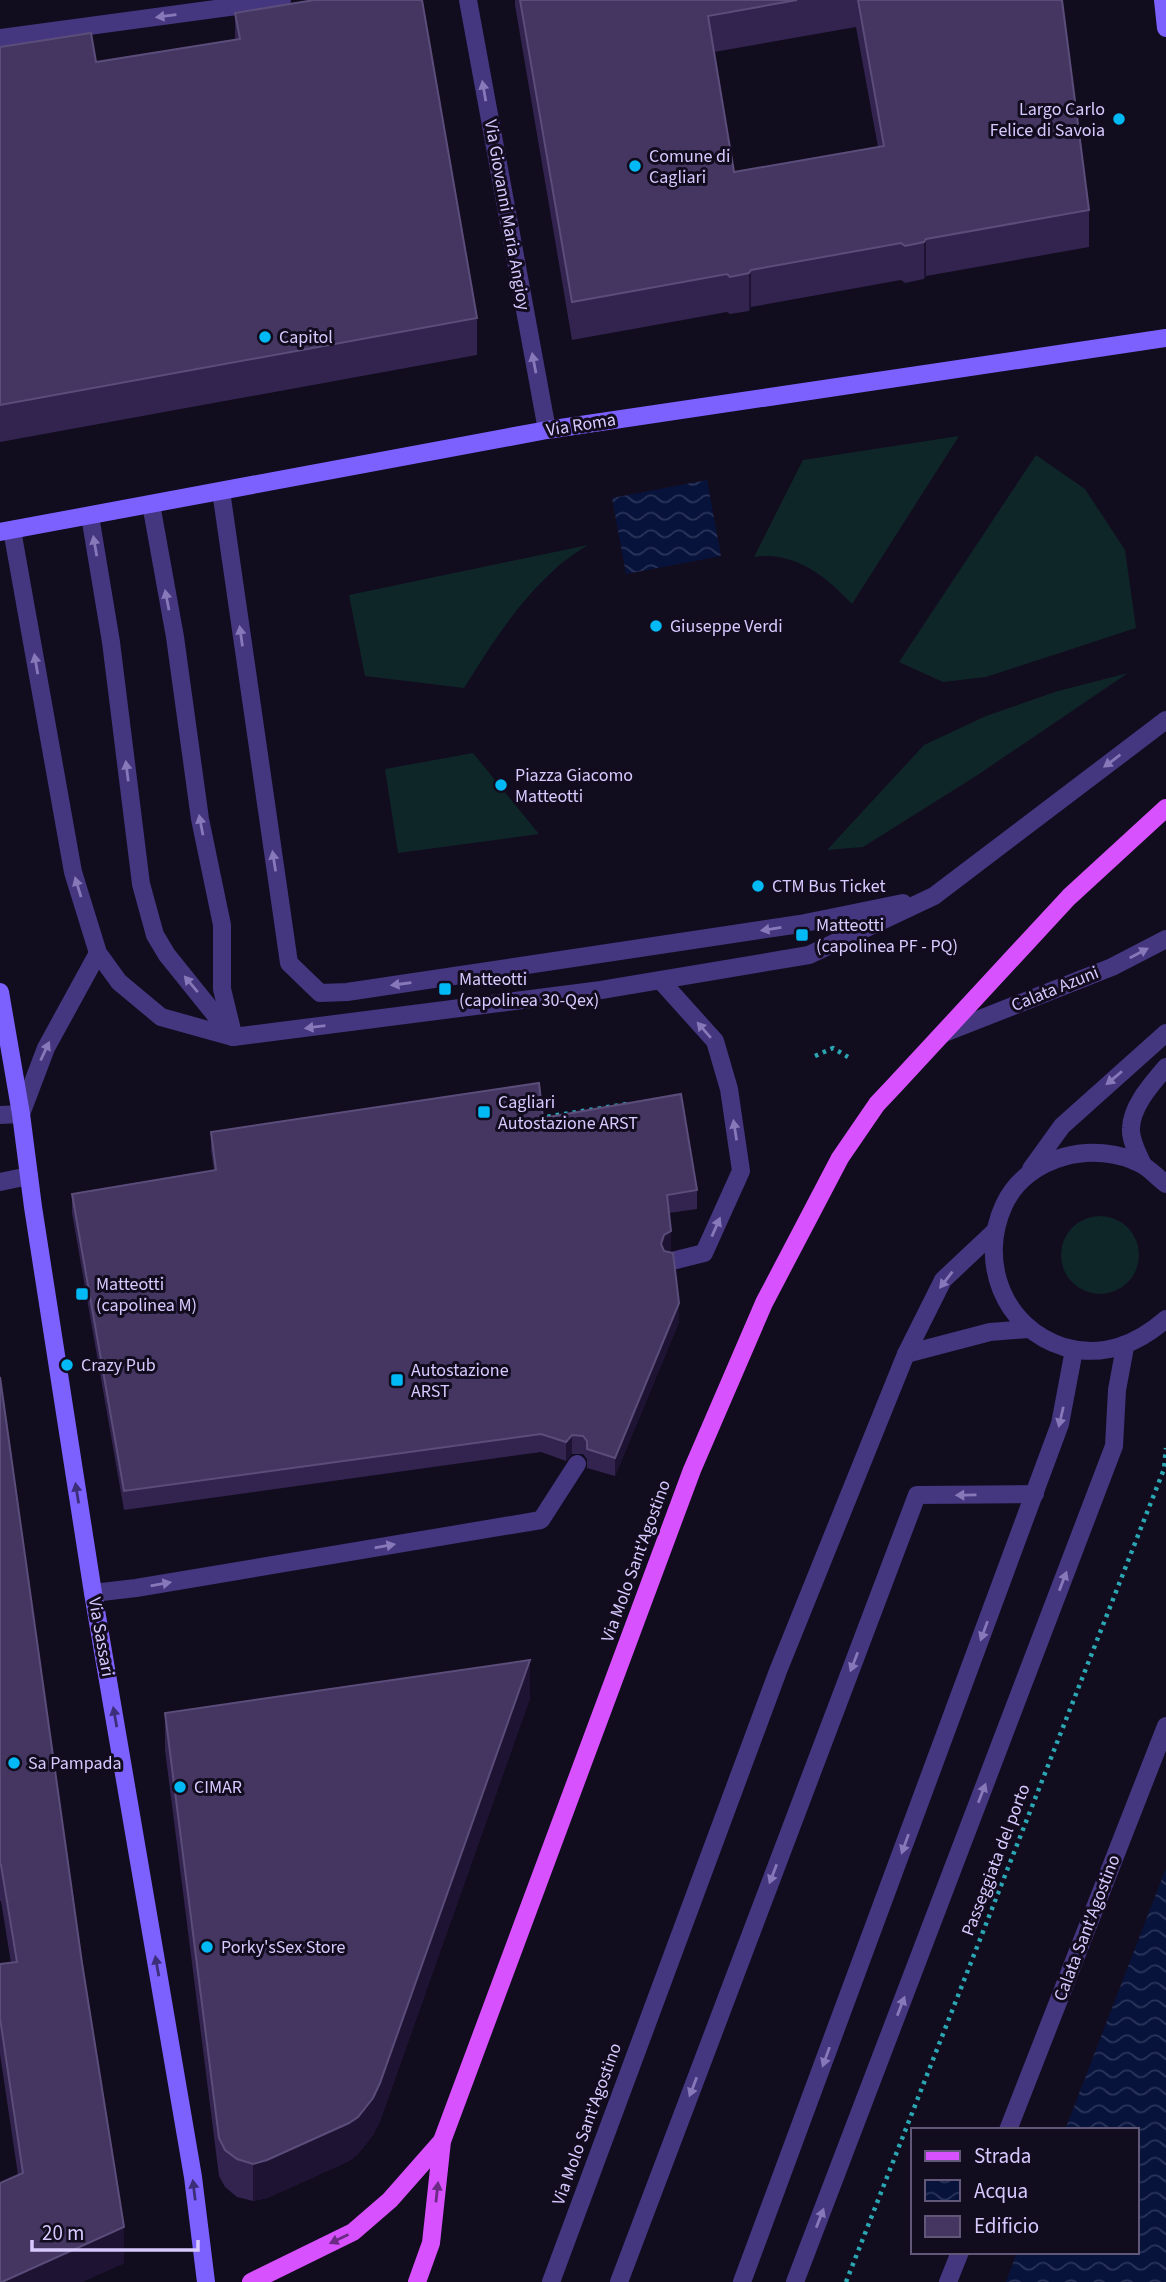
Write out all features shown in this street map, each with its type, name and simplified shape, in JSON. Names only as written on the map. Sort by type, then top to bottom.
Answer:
[{"type":"main road","name":"Via Molo Sant'Agostino","points":[[417,2282],[431,2243],[442,2141],[692,1471],[764,1303],[840,1158],[877,1104],[1069,897],[1166,808]]},
{"type":"main road","name":"Via Molo Sant'Agostino","points":[[251,2282],[282,2275],[353,2232],[390,2200],[442,2141]]},
{"type":"street","points":[[0,38],[282,0]]},
{"type":"street","name":"Via Giovanni Maria Angioy","points":[[468,0],[547,430]]},
{"type":"street","points":[[1163,0],[1166,28]]},
{"type":"street","name":"Via Roma","points":[[6,531],[547,430],[1166,338]]},
{"type":"street","points":[[221,491],[289,963],[320,993],[375,988],[800,924],[934,897]]},
{"type":"street","points":[[151,504],[175,637],[200,819],[222,925],[222,989],[233,1037]]},
{"type":"street","points":[[90,516],[111,642],[141,884],[155,935],[167,955],[233,1037]]},
{"type":"street","points":[[6,531],[73,872],[98,953],[119,982],[160,1017],[233,1037],[661,981],[808,955],[934,897],[1166,720]]},
{"type":"street","name":"Calata Azuni","points":[[942,1034],[1112,967],[1165,940]]},
{"type":"street","points":[[0,1115],[21,1114],[46,1048],[98,953]]},
{"type":"street","points":[[661,981],[715,1041],[729,1089],[741,1171],[704,1253],[672,1261]]},
{"type":"street","name":"Via Sassari","points":[[0,992],[21,1114],[93,1594],[193,2177],[206,2282]]},
{"type":"street","points":[[1166,1033],[1062,1126],[1005,1203],[994,1233],[993,1264],[999,1289],[1012,1311],[1029,1329],[1050,1343],[1074,1350],[1100,1351],[1125,1347],[1166,1320]]},
{"type":"street","points":[[1143,1165],[1130,1128],[1142,1097],[1166,1067]]},
{"type":"street","points":[[1024,1178],[1051,1160],[1082,1152],[1114,1154],[1143,1165],[1166,1184]]},
{"type":"street","points":[[0,1182],[29,1176]]},
{"type":"street","name":"Via Molo Sant'Agostino","points":[[551,2282],[778,1671],[906,1354],[943,1280],[994,1233]]},
{"type":"street","points":[[906,1354],[990,1332],[1029,1329]]},
{"type":"street","points":[[795,2282],[1114,1446],[1117,1390],[1125,1347]]},
{"type":"street","points":[[743,2282],[1060,1424],[1074,1350]]},
{"type":"street","points":[[93,1594],[541,1520],[577,1464]]},
{"type":"street","points":[[619,2282],[917,1495],[1035,1494]]},
{"type":"street","name":"Calata Sant'Agostino","points":[[1009,2128],[1166,1726]]},
{"type":"street","points":[[948,2282],[959,2254]]},
{"type":"path","points":[[815,1056],[833,1048],[848,1057]]},
{"type":"path","points":[[539,1118],[634,1104]]},
{"type":"path","name":"Passeggiata del porto","points":[[846,2282],[1164,1469],[1166,1448]]},
{"type":"green space","points":[[959,436],[852,604],[832,584],[809,568],[783,558],[754,557],[803,460]]},
{"type":"green space","points":[[1036,455],[1085,489],[1125,550],[1136,628],[986,677],[943,682],[899,662]]},
{"type":"green space","points":[[588,545],[557,567],[527,598],[494,641],[464,688],[365,676],[349,595]]},
{"type":"green space","points":[[1128,673],[976,776],[863,847],[827,850],[924,745],[986,716],[1058,691]]},
{"type":"green space","points":[[473,753],[539,834],[398,853],[385,769]]},
{"type":"green space","points":[[1100,1216],[1115,1219],[1132,1233],[1139,1255],[1136,1270],[1122,1287],[1100,1294],[1085,1291],[1068,1277],[1061,1255],[1064,1240],[1078,1223]]},
{"type":"water","points":[[707,480],[721,556],[626,574],[612,498]]},
{"type":"water","points":[[1166,1868],[1166,2282],[1006,2282],[1016,2254],[1138,2254],[1138,2128],[1066,2128]]},
{"type":"building","points":[[314,0],[422,0],[477,318],[0,405],[0,47],[91,33],[96,62],[240,39],[235,13]]},
{"type":"building","name":"Comune di Cagliari","points":[[520,0],[797,0],[708,16],[734,172],[884,146],[858,0],[1062,0],[1089,210],[926,239],[924,242],[905,246],[901,243],[751,270],[749,273],[730,277],[727,274],[572,302]]},
{"type":"building","points":[[539,1083],[543,1118],[681,1094],[697,1190],[667,1195],[671,1231],[664,1235],[661,1244],[664,1251],[673,1253],[679,1303],[615,1458],[587,1449],[587,1441],[583,1436],[572,1435],[566,1442],[541,1434],[124,1491],[72,1194],[216,1170],[211,1132]]},
{"type":"building","points":[[0,1377],[82,1963],[124,2227],[2,2282],[0,2183],[23,2173],[0,2018],[0,1964],[17,1962],[0,1865]]},
{"type":"building","points":[[530,1660],[373,2098],[358,2117],[349,2123],[267,2160],[253,2164],[237,2159],[225,2150],[219,2138],[165,1713]]},
{"type":"place","name":"Largo Carlo Felice di Savoia","points":[[1119,119]]},
{"type":"place","name":"Comune di Cagliari","points":[[635,166]]},
{"type":"place","name":"Capitol","points":[[265,337]]},
{"type":"place","name":"Giuseppe Verdi","points":[[656,626]]},
{"type":"place","name":"Piazza Giacomo Matteotti","points":[[501,785]]},
{"type":"place","name":"CTM Bus Ticket","points":[[758,886]]},
{"type":"place","name":"Matteotti (capolinea PF - PQ)","points":[[802,935]]},
{"type":"place","name":"Matteotti (capolinea 30-Qex)","points":[[445,989]]},
{"type":"place","name":"Cagliari Autostazione ARST","points":[[484,1112]]},
{"type":"place","name":"Matteotti (capolinea M)","points":[[82,1294]]},
{"type":"place","name":"Crazy Pub","points":[[67,1365]]},
{"type":"place","name":"Autostazione ARST","points":[[397,1380]]},
{"type":"place","name":"Sa Pampada","points":[[14,1763]]},
{"type":"place","name":"CIMAR","points":[[180,1787]]},
{"type":"place","name":"Porky'sSex Store","points":[[207,1947]]}]
